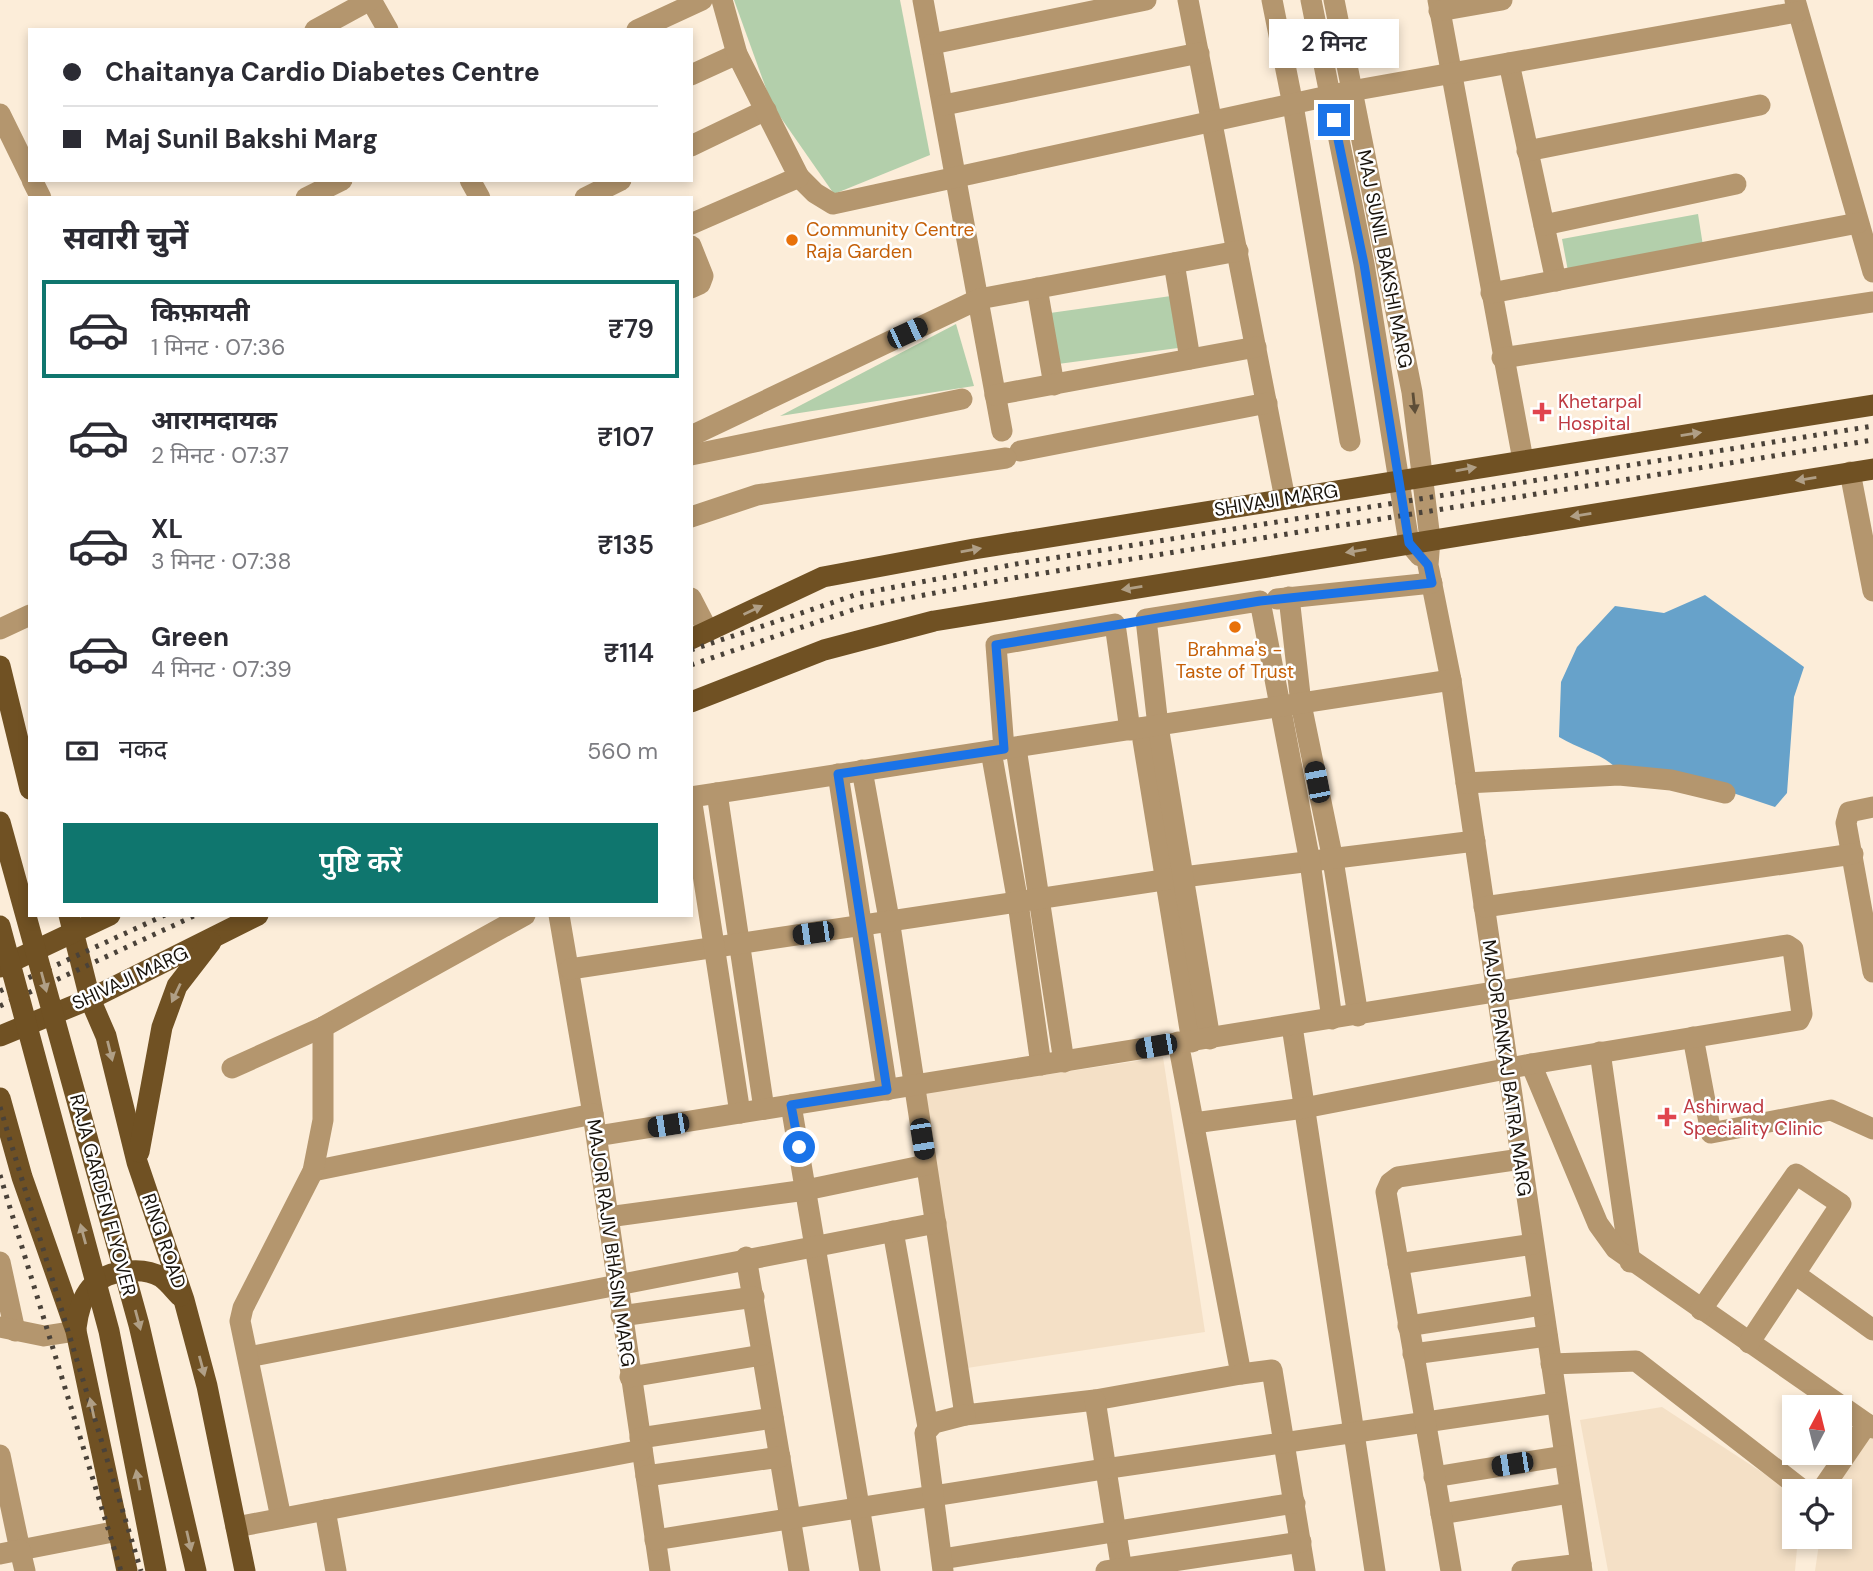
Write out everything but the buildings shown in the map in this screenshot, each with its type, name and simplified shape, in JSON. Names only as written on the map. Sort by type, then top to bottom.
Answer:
[{"type":"main road","name":"SHIVAJI MARG","points":[[700,635],[823,576],[1399,480],[1873,405]]},
{"type":"main road","points":[[693,701],[824,650],[934,621],[1430,538],[1873,469]]},
{"type":"main road","points":[[0,666],[28,779]]},
{"type":"main road","name":"RAJA GARDEN FLYOVER","points":[[0,822],[139,1325],[196,1571]]},
{"type":"main road","points":[[0,967],[72,924],[102,917]]},
{"type":"main road","name":"SHIVAJI MARG","points":[[0,1036],[90,999],[254,917]]},
{"type":"main road","name":"RING ROAD","points":[[72,924],[90,999],[106,1036],[137,1162],[184,1300],[207,1386],[245,1571]]},
{"type":"main road","name":"RAJA GARDEN FLYOVER","points":[[0,926],[108,1331],[156,1571]]},
{"type":"main road","points":[[137,1162],[162,1027],[177,986],[215,937]]},
{"type":"main road","points":[[0,1098],[22,1177],[76,1331],[127,1571]]},
{"type":"main road","points":[[0,1151],[22,1177]]},
{"type":"main road","points":[[76,1331],[78,1310],[86,1290],[102,1276],[116,1271],[142,1270],[161,1277],[184,1300]]},
{"type":"street","points":[[319,28],[371,0],[386,28]]},
{"type":"street","points":[[641,28],[702,0]]},
{"type":"street","points":[[722,0],[737,54],[799,177],[815,193],[833,204],[1351,91],[1796,6],[1873,272]]},
{"type":"street","points":[[923,0],[958,177],[1003,431]]},
{"type":"street","points":[[932,44],[1146,0]]},
{"type":"street","points":[[1188,0],[1285,499]]},
{"type":"street","points":[[1272,0],[1293,104],[1350,441]]},
{"type":"street","name":"MAJ SUNIL BAKSHI MARG","points":[[1311,0],[1364,264],[1409,543]]},
{"type":"street","name":"MAJ SUNIL BAKSHI MARG","points":[[1334,0],[1412,392],[1430,538],[1430,574]]},
{"type":"street","points":[[1502,0],[1438,5],[1523,460]]},
{"type":"street","points":[[944,105],[1199,53]]},
{"type":"street","points":[[693,74],[737,54]]},
{"type":"street","points":[[1508,63],[1556,281]]},
{"type":"street","points":[[1527,151],[1760,105]]},
{"type":"street","points":[[693,145],[766,110]]},
{"type":"street","points":[[0,114],[28,169]]},
{"type":"street","points":[[693,223],[799,177]]},
{"type":"street","points":[[310,196],[338,182]]},
{"type":"street","points":[[589,196],[617,182]]},
{"type":"street","points":[[1544,225],[1736,184]]},
{"type":"street","points":[[1491,293],[1858,223]]},
{"type":"street","points":[[693,251],[703,276],[700,284],[693,287]]},
{"type":"street","points":[[693,435],[979,299],[1238,251]]},
{"type":"street","points":[[1174,263],[1190,359]]},
{"type":"street","points":[[1037,288],[1054,385]]},
{"type":"street","points":[[1502,358],[1873,302]]},
{"type":"street","points":[[995,396],[1256,347]]},
{"type":"street","points":[[693,454],[962,399]]},
{"type":"street","points":[[693,516],[757,495],[1013,454],[1267,403]]},
{"type":"street","points":[[1850,472],[1873,591]]},
{"type":"street","points":[[1041,1065],[1018,903],[996,645],[1430,574],[1409,543]]},
{"type":"street","name":"MAJOR PANKAJ BATRA MARG","points":[[1430,574],[1451,680],[1581,1567]]},
{"type":"street","points":[[1289,597],[1301,704],[1333,860],[1359,1016]]},
{"type":"street","points":[[1260,601],[1310,862],[1332,1019]]},
{"type":"street","points":[[693,606],[700,635]]},
{"type":"street","points":[[0,629],[28,616]]},
{"type":"street","points":[[1143,728],[1146,619]]},
{"type":"street","points":[[1115,624],[1143,728],[1174,878],[1194,1041],[1194,1123],[1241,1374]]},
{"type":"street","points":[[693,797],[1451,680]]},
{"type":"street","points":[[1004,749],[1040,897],[1065,1062]]},
{"type":"street","points":[[862,770],[889,919],[965,1415]]},
{"type":"street","points":[[838,774],[887,1090]]},
{"type":"street","points":[[1466,783],[1619,775],[1671,780],[1725,793]]},
{"type":"street","points":[[717,793],[764,1109]]},
{"type":"street","points":[[1873,807],[1854,810],[1847,817],[1873,972]]},
{"type":"street","points":[[693,810],[740,1113]]},
{"type":"street","points":[[570,970],[715,950],[741,943],[860,926],[889,919],[1018,903],[1040,897],[1475,841]]},
{"type":"street","points":[[1484,906],[1853,854]]},
{"type":"street","points":[[232,1068],[323,1027],[521,917]]},
{"type":"street","name":"MAJOR RAJIV BHASIN MARG","points":[[559,917],[597,1136],[660,1571]]},
{"type":"street","points":[[597,1136],[1791,945],[1802,1017],[1531,1064],[1304,1108],[1194,1123]]},
{"type":"street","points":[[1292,1026],[1375,1571]]},
{"type":"street","points":[[281,1518],[240,1326],[243,1308],[313,1171],[323,1120],[323,1027]]},
{"type":"street","points":[[1693,1037],[1711,1133],[1830,1110],[1873,1129]]},
{"type":"street","points":[[1600,1052],[1630,1262]]},
{"type":"street","points":[[1531,1064],[1598,1224],[1616,1249],[1630,1262],[1749,1343],[1868,1419],[1829,1479]]},
{"type":"street","points":[[791,1105],[870,1571]]},
{"type":"street","points":[[313,1171],[593,1114]]},
{"type":"street","points":[[1451,1571],[1386,1192],[1390,1183],[1398,1177],[1521,1159]]},
{"type":"street","points":[[608,1217],[806,1190],[926,1165]]},
{"type":"street","points":[[1701,1310],[1796,1174],[1841,1204],[1749,1343]]},
{"type":"street","points":[[248,1357],[746,1257],[936,1223]]},
{"type":"street","points":[[893,1231],[928,1427],[925,1433],[942,1565],[1295,1503]]},
{"type":"street","points":[[1398,1264],[1533,1244]]},
{"type":"street","points":[[746,1257],[799,1571]]},
{"type":"street","points":[[0,1262],[8,1329],[44,1336],[76,1331]]},
{"type":"street","points":[[1795,1274],[1873,1330]]},
{"type":"street","points":[[621,1316],[754,1297]]},
{"type":"street","points":[[1408,1326],[1542,1305]]},
{"type":"street","points":[[1413,1354],[1546,1336]]},
{"type":"street","points":[[630,1377],[762,1355]]},
{"type":"street","points":[[1550,1364],[1636,1361],[1788,1479]]},
{"type":"street","points":[[928,1427],[965,1415],[1094,1400],[1272,1370],[1305,1571]]},
{"type":"street","points":[[1094,1400],[1115,1533],[1117,1570],[1301,1542]]},
{"type":"street","points":[[655,1540],[1104,1469],[1556,1403]]},
{"type":"street","points":[[236,1527],[773,1418]]},
{"type":"street","points":[[0,1455],[10,1552],[25,1571]]},
{"type":"street","points":[[1434,1477],[1564,1456]]},
{"type":"street","points":[[646,1476],[780,1457]]},
{"type":"street","points":[[1441,1514],[1570,1493]]},
{"type":"street","points":[[325,1510],[336,1571]]},
{"type":"street","points":[[10,1552],[118,1531]]},
{"type":"street","points":[[1522,1571],[1581,1567]]},
{"type":"shaded area","points":[[1163,1057],[1205,1332],[967,1368],[924,1093]]},
{"type":"shaded area","points":[[1662,1407],[1782,1485],[1782,1549],[1797,1549],[1795,1571],[1608,1571],[1580,1420]]},
{"type":"shaded area","points":[[1873,1414],[1873,1571],[1815,1571],[1818,1549],[1852,1549],[1852,1479],[1835,1479],[1843,1465],[1852,1465],[1852,1450]]},
{"type":"green space","points":[[734,0],[900,0],[930,155],[834,194],[772,105]]},
{"type":"green space","points":[[1698,214],[1703,246],[1568,271],[1562,239]]},
{"type":"green space","points":[[1171,296],[1178,348],[1058,364],[1050,313]]},
{"type":"green space","points":[[956,324],[974,386],[780,416]]},
{"type":"water","points":[[1705,595],[1804,667],[1794,697],[1787,793],[1775,807],[1709,785],[1624,776],[1609,762],[1559,737],[1561,682],[1577,647],[1615,606],[1664,613]]},
{"type":"railway","points":[[693,649],[858,594],[1016,564],[1873,426]]},
{"type":"railway","points":[[693,664],[861,607],[1019,577],[1873,440]]},
{"type":"railway","points":[[0,991],[161,917]]},
{"type":"railway","points":[[0,1006],[192,917]]},
{"type":"railway","points":[[0,1107],[141,1571]]},
{"type":"railway","points":[[0,1175],[121,1571]]},
{"type":"place","name":"Community Centre Raja Garden","points":[[792,240]]},
{"type":"place","name":"Khetarpal Hospital","points":[[1542,412]]},
{"type":"place","name":"Brahma's - Taste of Trust","points":[[1235,627]]},
{"type":"place","name":"Ashirwad Speciality Clinic","points":[[1667,1117]]},
{"type":"route","points":[[799,1147],[791,1105],[887,1090],[838,774],[1004,749],[996,645],[1260,601],[1432,583],[1428,565],[1409,543],[1364,264],[1334,120]]}]
